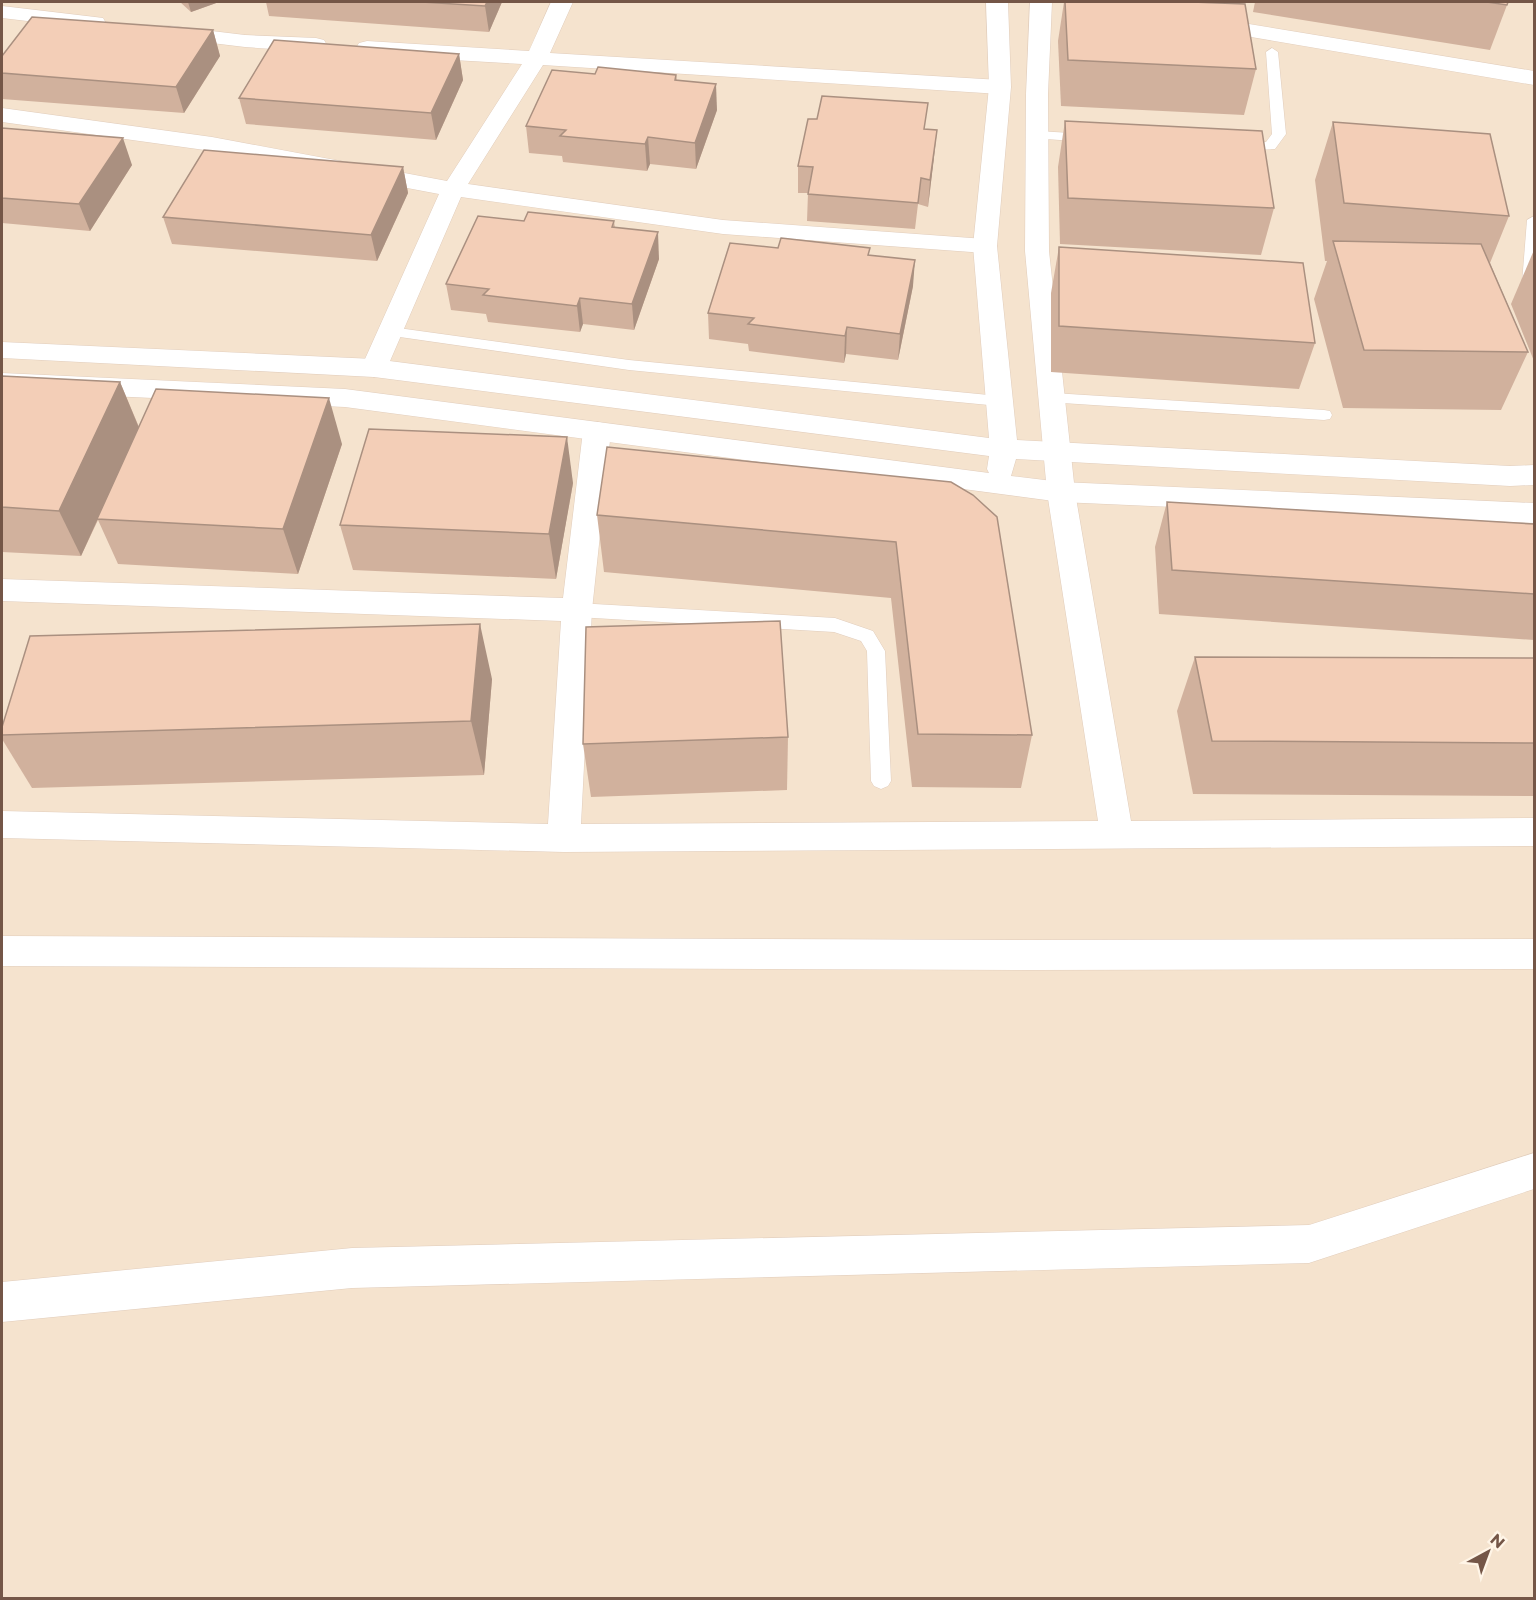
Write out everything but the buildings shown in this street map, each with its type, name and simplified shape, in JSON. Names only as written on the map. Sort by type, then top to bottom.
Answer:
[{"type":"street","points":[[375,368],[453,189],[537,58],[562,2]]},
{"type":"street","points":[[997,2],[1000,87],[985,246],[1004,448],[998,484]]},
{"type":"street","points":[[1048,2],[1037,135],[1037,252],[1059,451],[1061,492],[1117,834]]},
{"type":"street","points":[[1214,24],[1223,2]]},
{"type":"street","points":[[2,12],[118,26]]},
{"type":"street","points":[[1180,19],[1534,78]]},
{"type":"street","points":[[152,30],[245,41],[1000,87]]},
{"type":"street","points":[[2,115],[212,144],[453,189],[723,227],[985,246]]},
{"type":"street","points":[[2,350],[375,368],[1004,448],[1510,476],[1534,475]]},
{"type":"street","points":[[2,382],[345,398],[1061,492],[1534,513]]},
{"type":"street","points":[[564,837],[577,610],[597,431]]},
{"type":"street","points":[[2,590],[577,610]]},
{"type":"street","points":[[2,825],[564,837],[1534,832]]},
{"type":"street","points":[[2,951],[1017,956],[1534,954]]},
{"type":"street","points":[[2,1302],[352,1268],[1309,1244],[1534,1171]]},
{"type":"lane","points":[[1228,147],[1251,149],[1270,146],[1279,134],[1272,52]]},
{"type":"lane","points":[[1037,135],[1096,138]]},
{"type":"lane","points":[[1534,220],[1529,283],[1534,283]]},
{"type":"lane","points":[[391,332],[629,365],[999,401]]},
{"type":"lane","points":[[1053,398],[1324,415]]},
{"type":"lane","points":[[577,610],[835,625],[867,636],[876,651],[881,781]]},
{"type":"shaded area","points":[[2,2],[1534,2],[1534,1598],[2,1598]]}]
